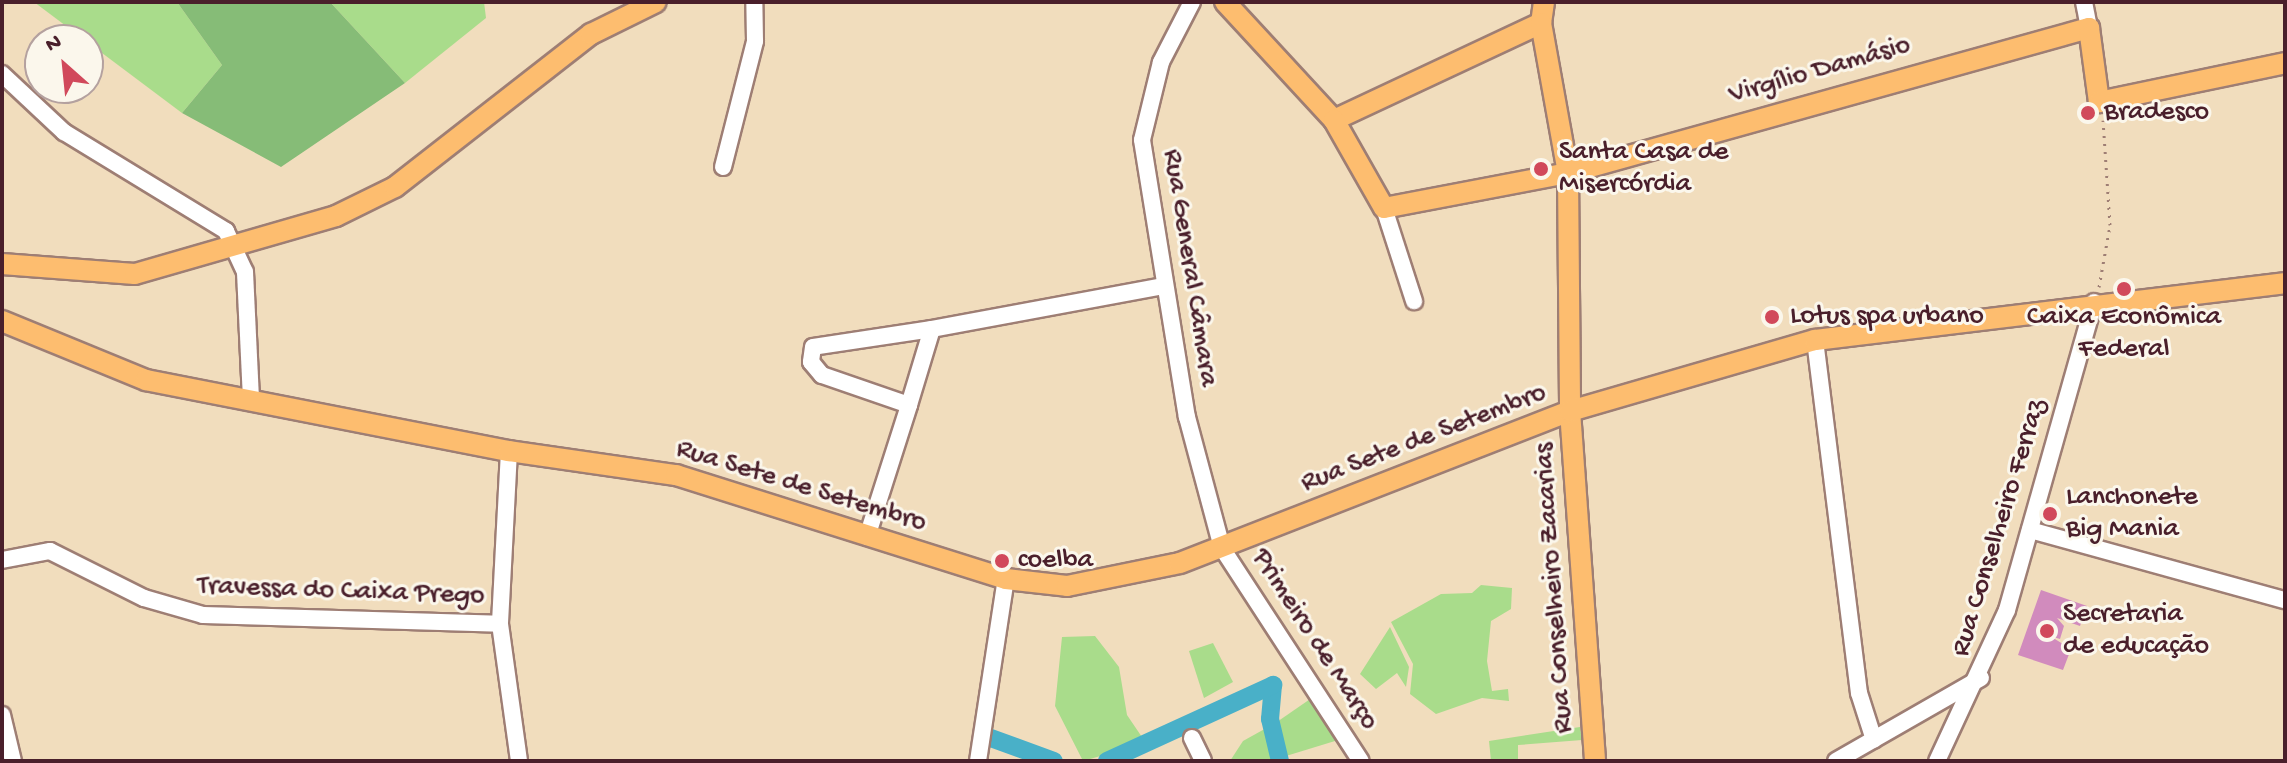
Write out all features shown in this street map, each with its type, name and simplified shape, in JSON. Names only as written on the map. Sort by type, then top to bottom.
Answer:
[{"type":"main road","points":[[2,264],[135,274],[236,249],[336,216],[395,187],[540,68],[656,2]]},
{"type":"main road","points":[[1225,2],[1334,120],[1384,208]]},
{"type":"main road","points":[[1334,120],[1542,12]]},
{"type":"main road","name":"Rua Conselheiro Zacarias","points":[[1542,12],[1568,173],[1570,411],[1595,761]]},
{"type":"main road","points":[[2089,28],[2099,102],[2285,63]]},
{"type":"main road","name":"Virgílio Damásio","points":[[1384,208],[1568,173],[2089,28]]},
{"type":"main road","name":"Rua Sete de Setembro","points":[[2,321],[146,380],[509,451],[676,475],[1006,579],[1089,584],[1222,548],[1570,411],[1815,340],[2094,302],[2285,283]]},
{"type":"street","points":[[723,167],[755,41],[754,2]]},
{"type":"street","name":"Rua General Câmara","points":[[1192,2],[1161,62],[1144,119],[1142,164],[1187,417],[1222,548]]},
{"type":"street","points":[[2084,2],[2089,28]]},
{"type":"street","points":[[2,74],[64,132],[216,222],[236,249],[245,272],[251,399]]},
{"type":"street","points":[[1384,208],[1414,301]]},
{"type":"street","points":[[909,405],[822,375],[811,351],[832,340],[932,329],[1163,286]]},
{"type":"street","name":"Rua Conselheiro Ferraz","points":[[1937,761],[1982,677],[2030,530],[2094,302]]},
{"type":"street","points":[[867,537],[932,329]]},
{"type":"street","points":[[1815,340],[1859,693],[1874,740]]},
{"type":"street","points":[[509,451],[500,624],[519,761]]},
{"type":"street","points":[[2030,530],[2285,600]]},
{"type":"street","name":"Primeiro de Março","points":[[1222,548],[1361,761]]},
{"type":"street","name":"Travessa do Caixa Prego","points":[[2,560],[50,551],[144,598],[203,615],[500,624]]},
{"type":"street","points":[[978,761],[1006,579]]},
{"type":"street","points":[[1836,761],[1982,677]]},
{"type":"street","points":[[2,715],[13,761]]},
{"type":"street","points":[[1192,738],[1203,761]]},
{"type":"path","points":[[2094,302],[2110,225],[2099,102]]},
{"type":"green space","points":[[34,2],[177,2],[222,65],[182,113],[104,54],[104,24],[63,24]]},
{"type":"green space","points":[[177,2],[330,2],[405,83],[281,167],[182,113],[222,65]]},
{"type":"green space","points":[[330,2],[484,2],[486,18],[405,83]]},
{"type":"green space","points":[[1481,585],[1512,588],[1511,609],[1491,621],[1487,661],[1492,691],[1508,689],[1509,701],[1482,698],[1436,714],[1410,694],[1413,664],[1391,622],[1441,594],[1472,593]]},
{"type":"green space","points":[[1390,627],[1409,667],[1406,687],[1397,673],[1376,689],[1360,674]]},
{"type":"green space","points":[[1095,636],[1119,667],[1127,715],[1146,743],[1083,761],[1055,706],[1062,637]]},
{"type":"green space","points":[[1213,643],[1233,682],[1204,698],[1189,651]]},
{"type":"green space","points":[[1316,695],[1339,732],[1335,741],[1286,756],[1274,724]]},
{"type":"green space","points":[[1270,726],[1278,761],[1230,761],[1243,741]]},
{"type":"green space","points":[[1580,727],[1582,740],[1518,745],[1518,761],[1491,761],[1489,741]]},
{"type":"building","name":"Secretaria de educação","points":[[2041,590],[2087,606],[2080,626],[2057,618],[2064,626],[2060,639],[2050,636],[2071,649],[2063,670],[2018,655]]},
{"type":"waterway","points":[[1273,685],[1270,719],[1280,761]]},
{"type":"waterway","points":[[1107,761],[1273,685]]},
{"type":"waterway","points":[[988,737],[1054,761]]},
{"type":"place","name":"Bradesco","points":[[2088,113]]},
{"type":"place","name":"Santa Casa de Misercórdia","points":[[1541,169]]},
{"type":"place","name":"Caixa Econômica Federal","points":[[2124,289]]},
{"type":"place","name":"Lotus spa urbano","points":[[1772,317]]},
{"type":"place","name":"Lanchonete Big Mania","points":[[2050,514]]},
{"type":"place","name":"coelba","points":[[1002,561]]},
{"type":"place","name":"Secretaria de educação","points":[[2047,631]]}]
